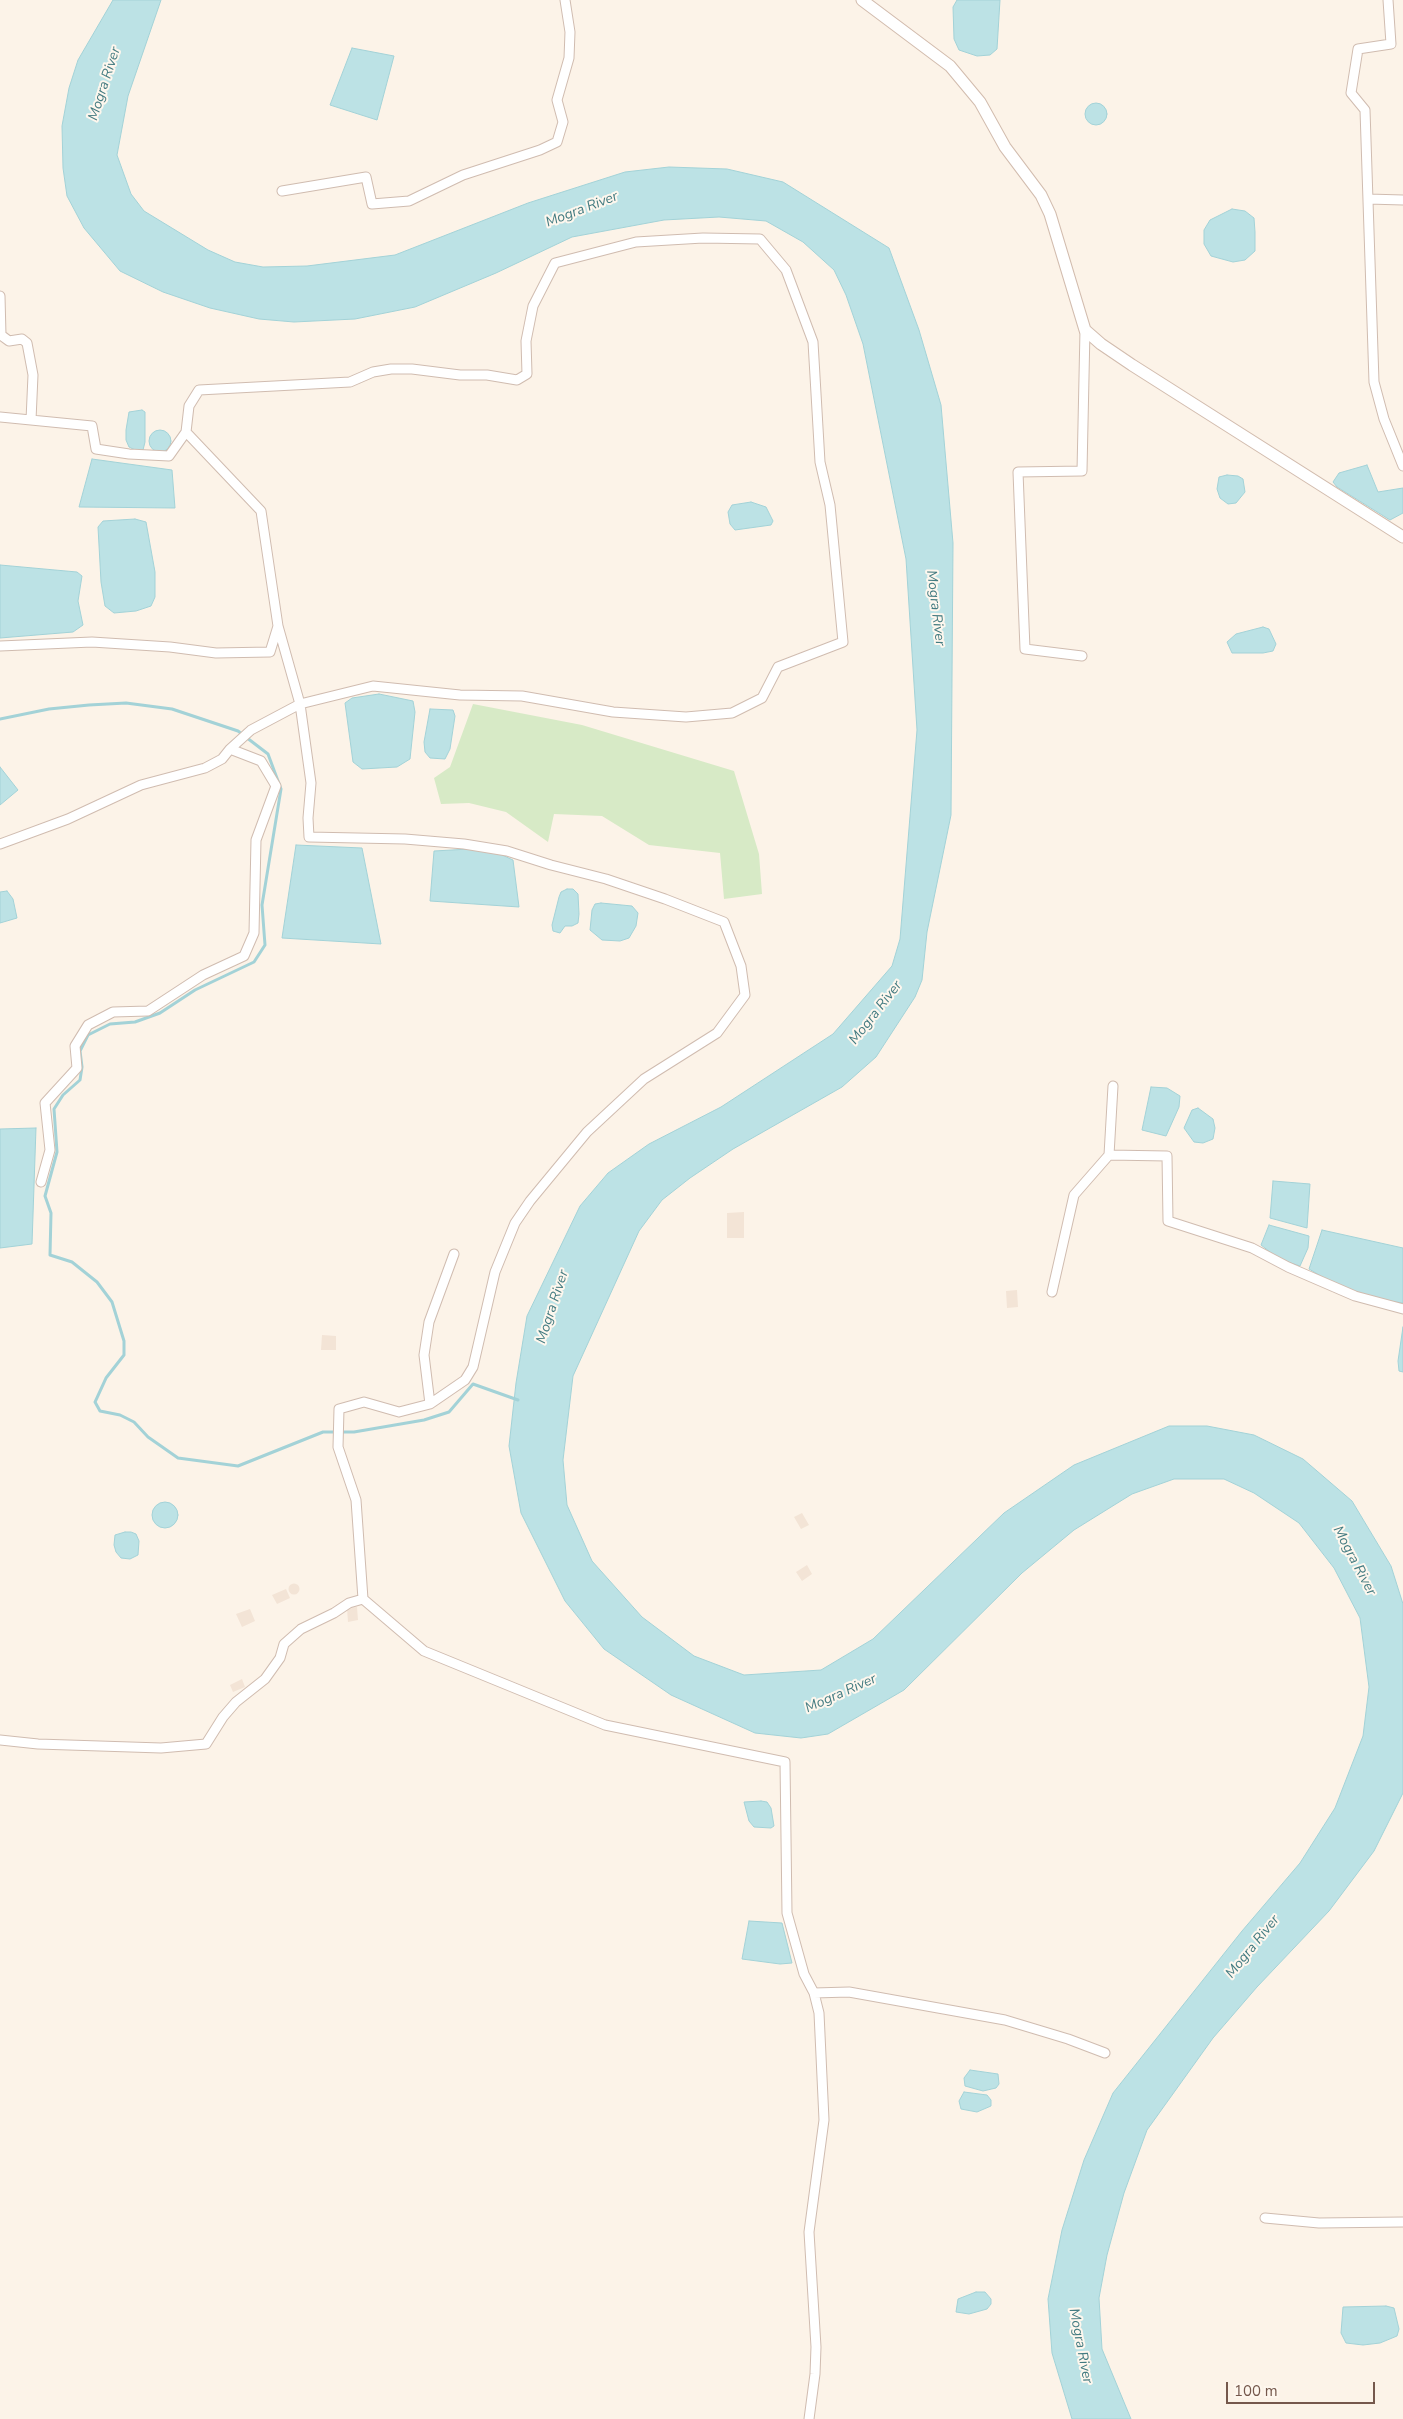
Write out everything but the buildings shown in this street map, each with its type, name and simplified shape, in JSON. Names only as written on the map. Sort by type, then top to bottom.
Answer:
[{"type":"street","points":[[282,192],[366,177],[372,204],[409,201],[462,175],[540,150],[557,142],[563,122],[557,100],[569,58],[570,32],[565,0]]},
{"type":"street","points":[[862,0],[950,66],[980,102],[1005,147],[1041,195],[1050,214],[1085,330],[1082,471],[1018,472],[1025,649],[1082,656]]},
{"type":"street","points":[[1388,0],[1391,44],[1358,50],[1351,93],[1365,110],[1374,382],[1384,419],[1403,466]]},
{"type":"street","points":[[1368,199],[1403,200]]},
{"type":"street","points":[[0,417],[92,426],[96,449],[129,454],[168,456],[186,432],[189,406],[199,390],[350,382],[373,372],[391,369],[487,375],[518,380],[526,374],[526,341],[534,306],[555,264],[636,242],[703,238],[760,239],[786,270],[813,342],[820,462],[830,505],[843,642],[778,667],[762,698],[732,713],[686,717],[612,712],[522,696],[460,695],[373,686],[300,704],[251,730],[222,759],[205,768],[140,785],[68,819],[0,844]]},
{"type":"street","points":[[0,296],[1,335],[9,340],[22,339],[28,343],[33,375],[31,420]]},
{"type":"street","points":[[1085,330],[1101,344],[1132,365],[1403,537]]},
{"type":"street","points":[[186,432],[260,510],[278,626],[300,704],[311,783],[308,818],[309,837],[405,839],[464,844],[507,851],[606,879],[666,899],[724,922],[741,966],[745,995],[717,1033],[644,1079],[587,1132],[530,1201],[515,1223],[496,1272],[473,1367],[465,1380],[430,1404],[399,1412],[364,1402],[339,1409],[338,1447],[356,1500],[363,1599],[424,1651],[605,1725],[785,1762],[787,1913],[804,1974],[814,1993],[819,2013],[824,2120],[809,2232],[816,2347],[815,2374],[809,2419]]},
{"type":"street","points":[[0,646],[92,642],[170,647],[216,653],[270,652],[278,626]]},
{"type":"street","points":[[41,1182],[50,1150],[45,1103],[77,1068],[75,1046],[88,1024],[113,1012],[148,1011],[203,975],[244,956],[254,933],[256,840],[276,786],[261,761],[230,749]]},
{"type":"street","points":[[1052,1292],[1074,1194],[1109,1154],[1113,1086]]},
{"type":"street","points":[[1109,1154],[1167,1156],[1168,1221],[1252,1248],[1288,1267],[1355,1296],[1403,1309]]},
{"type":"street","points":[[430,1404],[424,1355],[429,1322],[454,1254]]},
{"type":"street","points":[[0,1740],[38,1744],[161,1748],[206,1744],[223,1717],[236,1702],[265,1679],[280,1658],[284,1644],[301,1629],[334,1613],[349,1603],[363,1599]]},
{"type":"street","points":[[814,1993],[849,1992],[1005,2020],[1068,2039],[1105,2053]]},
{"type":"street","points":[[1265,2218],[1319,2223],[1403,2222]]},
{"type":"shaded area","points":[[744,1212],[744,1238],[727,1238],[727,1213]]},
{"type":"shaded area","points":[[1017,1290],[1018,1307],[1007,1308],[1006,1291]]},
{"type":"shaded area","points":[[322,1335],[336,1336],[336,1350],[321,1350]]},
{"type":"shaded area","points":[[802,1513],[809,1525],[801,1529],[794,1517]]},
{"type":"shaded area","points":[[807,1565],[812,1574],[802,1581],[796,1572]]},
{"type":"shaded area","points":[[292,1584],[296,1584],[299,1589],[298,1593],[292,1594],[289,1591],[289,1587]]},
{"type":"shaded area","points":[[286,1589],[290,1598],[277,1604],[272,1595]]},
{"type":"shaded area","points":[[357,1607],[358,1620],[348,1622],[347,1608]]},
{"type":"shaded area","points":[[250,1609],[255,1621],[242,1627],[236,1614]]},
{"type":"shaded area","points":[[242,1679],[245,1687],[233,1692],[230,1685]]},
{"type":"green space","points":[[473,704],[582,725],[734,771],[759,854],[762,894],[724,899],[720,853],[649,845],[602,816],[554,814],[548,842],[506,812],[469,803],[441,804],[434,778],[450,767]]},
{"type":"water","name":"Mogra River","points":[[113,0],[161,0],[128,96],[117,155],[131,194],[144,211],[208,250],[235,262],[263,267],[307,266],[395,255],[528,203],[625,172],[669,167],[727,169],[783,182],[889,248],[919,330],[941,405],[953,543],[951,815],[927,932],[922,980],[915,997],[876,1057],[842,1087],[733,1149],[690,1178],[662,1200],[639,1231],[573,1376],[563,1460],[567,1505],[592,1561],[642,1617],[694,1656],[744,1675],[821,1670],[873,1639],[1004,1513],[1074,1465],[1169,1426],[1207,1426],[1254,1435],[1303,1459],[1352,1501],[1391,1566],[1403,1604],[1403,1793],[1374,1851],[1329,1911],[1257,1987],[1213,2038],[1147,2130],[1124,2193],[1107,2255],[1099,2298],[1102,2349],[1131,2419],[1072,2419],[1052,2353],[1048,2299],[1062,2230],[1084,2160],[1113,2093],[1242,1931],[1300,1863],[1335,1808],[1363,1736],[1369,1687],[1360,1618],[1334,1568],[1299,1523],[1254,1493],[1224,1479],[1174,1479],[1132,1494],[1074,1530],[1022,1573],[904,1690],[828,1734],[801,1738],[755,1733],[671,1695],[604,1649],[565,1601],[521,1513],[509,1446],[516,1383],[527,1316],[580,1206],[608,1173],[649,1144],[721,1107],[833,1034],[892,966],[900,939],[917,730],[906,559],[863,344],[846,295],[834,270],[803,242],[766,221],[719,217],[664,220],[572,237],[496,273],[415,307],[355,319],[294,322],[259,319],[210,308],[163,292],[120,271],[84,228],[67,196],[63,168],[62,126],[69,88],[78,60]]},
{"type":"water","points":[[957,0],[1000,0],[997,49],[990,55],[977,56],[959,50],[954,39],[953,7]]},
{"type":"water","points":[[352,48],[394,56],[377,120],[330,105]]},
{"type":"water","points":[[1096,103],[1104,106],[1107,114],[1104,122],[1096,125],[1088,122],[1085,114],[1088,106]]},
{"type":"water","points":[[1232,209],[1245,211],[1254,218],[1255,232],[1255,251],[1245,260],[1233,262],[1211,256],[1204,244],[1204,230],[1210,220]]},
{"type":"water","points":[[142,410],[145,412],[145,442],[143,450],[137,451],[129,447],[126,440],[126,430],[129,412]]},
{"type":"water","points":[[160,430],[170,437],[171,441],[164,451],[160,452],[150,445],[149,441],[156,431]]},
{"type":"water","points":[[92,459],[172,470],[175,508],[79,507]]},
{"type":"water","points":[[1367,465],[1378,492],[1403,488],[1403,513],[1390,520],[1337,487],[1333,482],[1339,473]]},
{"type":"water","points":[[1227,475],[1238,476],[1243,479],[1245,492],[1236,503],[1228,504],[1220,498],[1217,489],[1219,477]]},
{"type":"water","points":[[751,502],[766,507],[773,521],[771,525],[735,530],[730,524],[728,512],[732,505]]},
{"type":"water","points":[[135,519],[146,522],[155,572],[155,597],[151,606],[136,611],[114,613],[105,606],[101,582],[98,527],[103,521]]},
{"type":"water","points":[[0,565],[77,572],[82,576],[78,601],[83,625],[73,632],[0,638]]},
{"type":"water","points":[[1263,627],[1269,629],[1276,644],[1273,651],[1263,653],[1232,653],[1227,642],[1236,634]]},
{"type":"water","points":[[379,694],[413,701],[415,712],[410,759],[397,767],[362,769],[353,762],[345,703],[352,698]]},
{"type":"water","points":[[430,709],[453,710],[455,716],[450,749],[445,759],[430,758],[425,752],[424,742]]},
{"type":"water","points":[[0,767],[18,790],[0,805]]},
{"type":"water","points":[[296,845],[362,848],[381,944],[282,938]]},
{"type":"water","points":[[487,848],[513,860],[519,907],[430,901],[434,851]]},
{"type":"water","points":[[573,889],[578,894],[578,923],[572,926],[565,926],[560,933],[553,931],[552,925],[561,892]]},
{"type":"water","points":[[7,891],[13,899],[17,918],[0,923],[0,892]]},
{"type":"water","points":[[595,904],[632,906],[638,913],[636,926],[629,938],[620,941],[602,940],[590,930],[592,910]]},
{"type":"water","points":[[1151,1087],[1167,1088],[1180,1096],[1179,1107],[1166,1136],[1142,1130]]},
{"type":"water","points":[[1198,1108],[1213,1119],[1215,1128],[1213,1139],[1203,1143],[1194,1142],[1184,1128],[1192,1110]]},
{"type":"water","points":[[36,1128],[32,1244],[0,1248],[0,1129]]},
{"type":"water","points":[[1273,1181],[1310,1184],[1307,1228],[1270,1218]]},
{"type":"water","points":[[1269,1225],[1309,1236],[1308,1248],[1300,1266],[1279,1259],[1261,1245]]},
{"type":"water","points":[[1322,1230],[1403,1248],[1403,1303],[1376,1299],[1336,1285],[1309,1269]]},
{"type":"water","points":[[1403,1327],[1403,1372],[1399,1371],[1398,1361]]},
{"type":"water","points":[[165,1502],[174,1506],[178,1515],[174,1524],[165,1528],[156,1524],[152,1515],[156,1506]]},
{"type":"water","points":[[125,1532],[136,1534],[139,1541],[138,1555],[130,1559],[121,1558],[116,1552],[114,1545],[115,1535]]},
{"type":"water","points":[[744,1802],[767,1802],[771,1808],[774,1826],[771,1828],[754,1827],[749,1821]]},
{"type":"water","points":[[749,1921],[782,1923],[792,1963],[780,1964],[742,1959]]},
{"type":"water","points":[[970,2070],[998,2074],[999,2084],[996,2088],[983,2091],[965,2086],[964,2078]]},
{"type":"water","points":[[964,2092],[987,2095],[991,2100],[991,2106],[977,2112],[961,2109],[959,2101]]},
{"type":"water","points":[[976,2292],[985,2292],[991,2299],[991,2304],[987,2309],[969,2314],[956,2312],[958,2299]]},
{"type":"water","points":[[1386,2306],[1394,2308],[1399,2329],[1397,2336],[1380,2343],[1363,2345],[1346,2343],[1341,2333],[1343,2307]]},
{"type":"waterway","points":[[0,719],[49,709],[89,705],[126,703],[172,709],[238,731],[268,754],[281,789],[262,905],[265,945],[254,962],[195,990],[160,1013],[135,1022],[110,1024],[88,1035],[80,1051],[82,1067],[80,1080],[63,1095],[54,1109],[57,1152],[45,1196],[51,1213],[50,1255],[72,1262],[97,1282],[112,1302],[124,1341],[124,1355],[106,1378],[95,1402],[100,1411],[120,1415],[134,1422],[148,1437],[178,1458],[238,1466],[323,1432],[354,1432],[424,1420],[449,1412],[473,1384],[518,1400]]}]
